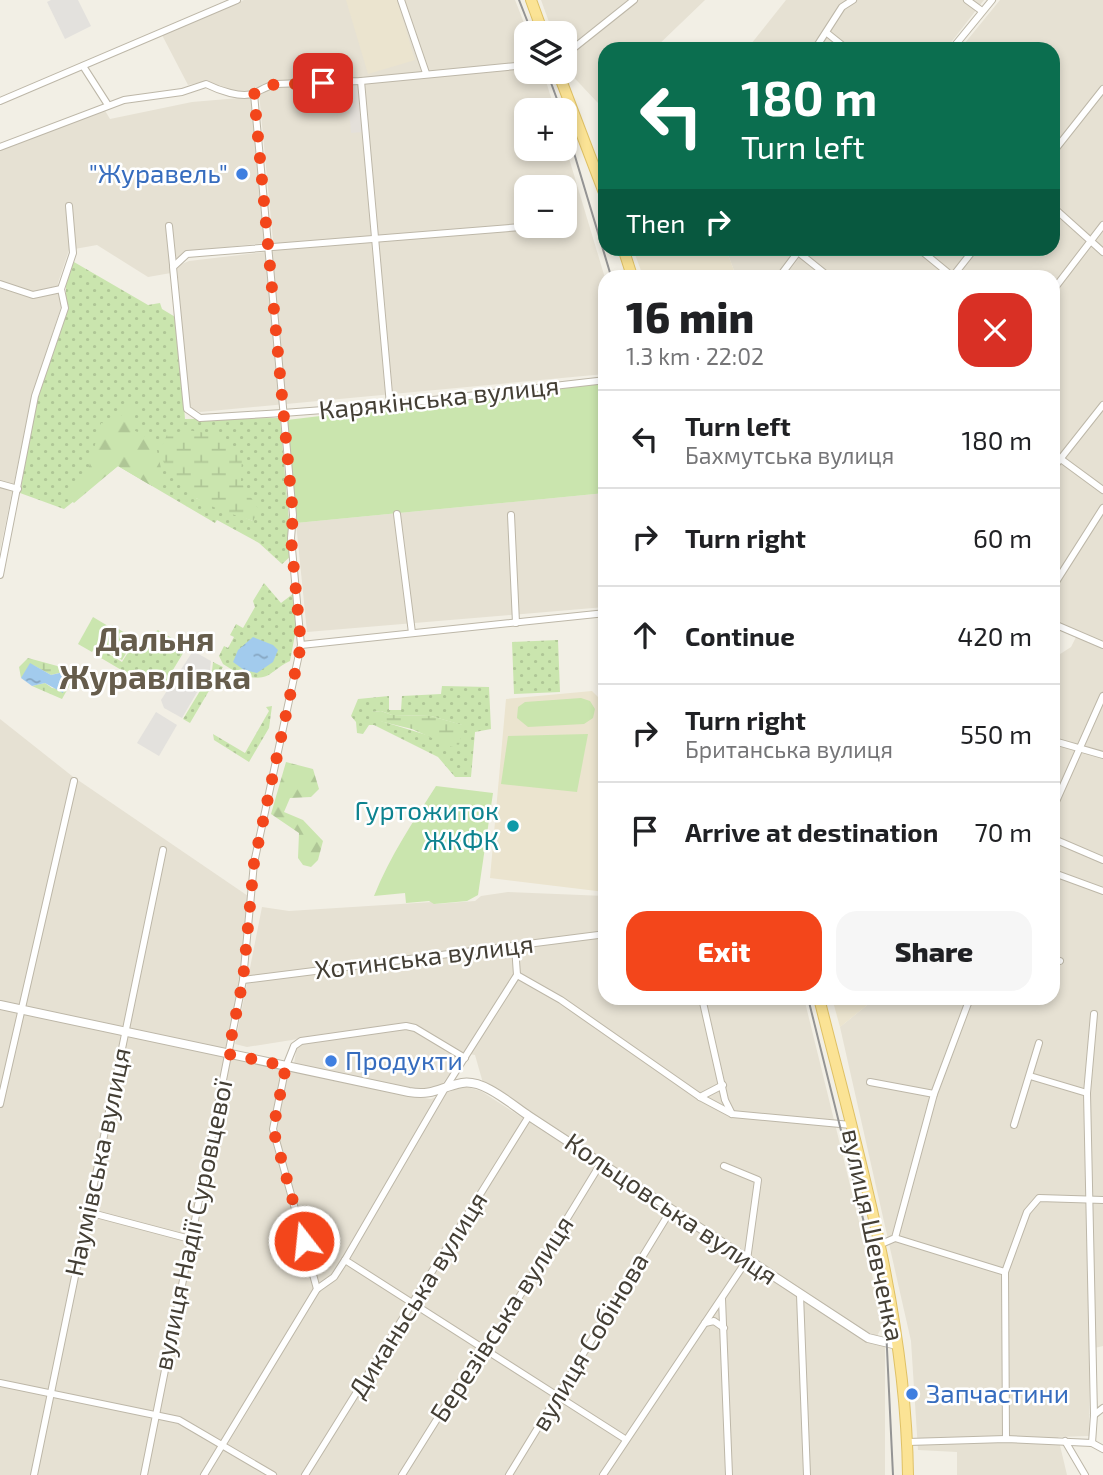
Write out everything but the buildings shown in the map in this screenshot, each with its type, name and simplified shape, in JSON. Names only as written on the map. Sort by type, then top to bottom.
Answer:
[{"type":"main road","points":[[531,0],[539,21]]},
{"type":"main road","points":[[563,84],[598,177]]},
{"type":"main road","name":"вулиця Шевченка","points":[[820,1005],[892,1303],[908,1443],[908,1475]]},
{"type":"street","points":[[0,101],[237,0]]},
{"type":"street","points":[[401,0],[426,73]]},
{"type":"street","points":[[577,45],[634,0]]},
{"type":"street","points":[[820,42],[842,7],[853,0]]},
{"type":"street","points":[[967,0],[982,11]]},
{"type":"street","points":[[958,42],[992,0]]},
{"type":"street","points":[[827,33],[838,42]]},
{"type":"street","points":[[83,66],[108,105]]},
{"type":"street","points":[[0,147],[108,105],[182,92],[206,84],[220,92],[254,94],[276,84],[361,81],[514,66]]},
{"type":"street","points":[[361,81],[390,405]]},
{"type":"street","points":[[1060,143],[1103,89]]},
{"type":"street","name":"вулиця Надії Суровцевої","points":[[144,1475],[154,1413],[243,980],[254,863],[301,645],[254,94]]},
{"type":"street","points":[[0,575],[35,396],[65,308],[61,289],[73,253],[69,206]]},
{"type":"street","points":[[1060,214],[1103,252]]},
{"type":"street","points":[[1060,282],[1103,225]]},
{"type":"street","points":[[169,226],[173,267]]},
{"type":"street","points":[[173,267],[187,254],[514,228]]},
{"type":"street","points":[[805,256],[821,270]]},
{"type":"street","points":[[928,256],[946,270]]},
{"type":"street","points":[[958,270],[969,256]]},
{"type":"street","name":"Карякінська вулиця","points":[[173,267],[186,404],[191,413],[200,418],[390,405],[598,381]]},
{"type":"street","points":[[0,284],[33,295],[61,289]]},
{"type":"street","points":[[1103,405],[1062,460],[1103,490]]},
{"type":"street","points":[[0,484],[18,489]]},
{"type":"street","points":[[1060,576],[1103,508]]},
{"type":"street","points":[[397,514],[412,634]]},
{"type":"street","points":[[511,515],[516,623]]},
{"type":"street","points":[[301,645],[598,615]]},
{"type":"street","points":[[1060,627],[1103,645]]},
{"type":"street","points":[[1060,792],[1103,696]]},
{"type":"street","points":[[1060,742],[1103,755]]},
{"type":"street","points":[[0,1104],[74,781]]},
{"type":"street","points":[[1060,842],[1103,860]]},
{"type":"street","name":"Наумівська вулиця","points":[[34,1475],[163,850]]},
{"type":"street","points":[[1060,875],[1103,891]]},
{"type":"street","name":"Хотинська вулиця","points":[[243,980],[598,935]]},
{"type":"street","points":[[204,1475],[317,1289],[334,1277],[345,1260],[444,1090],[517,975],[515,946]]},
{"type":"street","points":[[517,975],[561,1000],[700,1097],[732,1114],[851,1125]]},
{"type":"street","name":"Кольцовська вулиця","points":[[0,1005],[423,1094],[444,1090],[460,1083],[475,1084],[530,1116],[868,1338],[897,1345]]},
{"type":"street","points":[[704,1005],[732,1114]]},
{"type":"street","points":[[895,1238],[934,1094],[967,1005]]},
{"type":"street","points":[[1092,1443],[1094,1415],[1087,1093],[1094,1014]]},
{"type":"street","points":[[317,1289],[273,1129],[286,1066],[294,1045],[301,1041],[405,1026],[415,1028],[465,1058]]},
{"type":"street","points":[[1014,1125],[1039,1043]]},
{"type":"street","points":[[1030,1076],[1087,1093]]},
{"type":"street","points":[[870,1082],[934,1094]]},
{"type":"street","points":[[700,1097],[723,1085]]},
{"type":"street","name":"Диканьська вулиця","points":[[305,1475],[530,1116]]},
{"type":"street","name":"Березівська вулиця","points":[[402,1475],[483,1349],[491,1343],[601,1163]]},
{"type":"street","points":[[603,1475],[747,1260],[757,1178],[724,1166]]},
{"type":"street","points":[[1006,1439],[1005,1272],[1027,1212],[1035,1200],[1044,1197],[1103,1200]]},
{"type":"street","name":"вулиця Собінова","points":[[509,1475],[671,1210]]},
{"type":"street","points":[[88,1212],[190,1239]]},
{"type":"street","points":[[879,1245],[895,1238],[1005,1272]]},
{"type":"street","points":[[345,1260],[625,1439]]},
{"type":"street","points":[[800,1295],[807,1475]]},
{"type":"street","points":[[722,1299],[729,1475]]},
{"type":"street","points":[[705,1323],[713,1321],[725,1329]]},
{"type":"street","points":[[0,1383],[179,1420],[273,1475]]},
{"type":"street","points":[[1094,1415],[1103,1408]]},
{"type":"street","points":[[908,1443],[1006,1439],[1092,1443],[1103,1449]]},
{"type":"street","points":[[1065,1441],[1085,1475]]},
{"type":"shaded area","points":[[78,0],[91,26],[65,39],[47,2]]},
{"type":"shaded area","points":[[244,0],[515,0],[523,21],[514,21],[514,84],[547,84],[551,98],[514,98],[514,161],[570,161],[574,175],[514,175],[514,238],[577,238],[577,185],[603,270],[598,270],[598,375],[200,412],[193,409],[189,404],[177,266],[189,261],[274,251],[259,93],[221,89],[206,81],[188,85],[162,35]]},
{"type":"shaded area","points":[[346,0],[397,0],[415,60],[368,74]]},
{"type":"shaded area","points":[[541,0],[630,0],[577,40],[577,21],[549,21]]},
{"type":"shaded area","points":[[636,0],[705,0],[661,42],[598,42],[598,103],[577,81],[577,48]]},
{"type":"shaded area","points":[[786,0],[984,0],[951,42],[753,42]]},
{"type":"shaded area","points":[[1000,0],[1103,0],[1103,1346],[1090,1349],[1089,1436],[1058,1437],[1067,1475],[957,1475],[957,1452],[918,1450],[911,1341],[840,1027],[867,1005],[1060,1005],[1060,654],[1071,647],[1078,633],[1060,625],[1060,270],[790,270],[801,256],[1060,256],[1060,42],[966,42]]},
{"type":"shaded area","points":[[359,86],[362,132],[351,133],[348,98],[341,99],[340,87]]},
{"type":"shaded area","points":[[251,97],[266,243],[190,251],[170,262],[171,273],[148,277],[97,245],[69,250],[58,283],[61,307],[32,395],[0,551],[0,150],[104,109],[110,119],[192,102]]},
{"type":"shaded area","points":[[636,256],[729,256],[734,270],[641,270]]},
{"type":"shaded area","points":[[729,256],[791,256],[780,270],[734,270]]},
{"type":"shaded area","points":[[598,494],[598,608],[307,632],[296,523]]},
{"type":"shaded area","points":[[193,651],[211,661],[210,670],[182,718],[164,708],[161,700]]},
{"type":"shaded area","points":[[592,691],[598,697],[598,891],[490,878],[506,699]]},
{"type":"shaded area","points":[[156,712],[177,725],[159,756],[137,743]]},
{"type":"shaded area","points":[[0,719],[72,776],[248,896],[240,980],[225,1050],[0,1003]]},
{"type":"shaded area","points":[[508,892],[598,896],[598,1005],[806,1005],[884,1323],[877,1336],[858,1328],[483,1083],[475,1055],[464,1053],[441,1086],[424,1092],[294,1064],[298,1039],[247,1047],[235,1044],[262,907],[289,911],[432,902],[436,904],[475,901],[481,896]]},
{"type":"shaded area","points":[[834,1005],[867,1005],[840,1027]]},
{"type":"shaded area","points":[[0,1009],[404,1095],[431,1099],[463,1086],[481,1091],[864,1340],[885,1346],[885,1475],[0,1475]]},
{"type":"green space","points":[[74,262],[148,305],[160,303],[162,309],[177,318],[185,419],[280,418],[292,555],[282,564],[259,543],[217,520],[215,523],[118,466],[64,509],[20,493],[37,397],[66,309],[66,280]],"holes":[[[240,482],[251,503],[253,521],[196,498]]]},
{"type":"green space","points":[[598,383],[598,494],[296,523],[287,420]]},
{"type":"green space","points":[[123,406],[131,406],[135,415],[132,429],[155,442],[163,477],[157,484],[150,485],[118,466],[74,503],[65,495],[77,488],[73,482],[87,474],[101,423],[111,424],[122,415]]},
{"type":"green space","points":[[187,430],[212,434],[242,455],[241,482],[259,510],[253,521],[209,505],[185,490],[175,480],[159,452],[167,435]]},
{"type":"green space","points":[[264,583],[281,603],[294,593],[297,624],[290,661],[260,678],[245,676],[246,672],[240,670],[239,674],[223,664],[219,656],[224,646],[228,648],[234,637],[230,635],[236,624],[243,628],[255,607],[253,601]]},
{"type":"green space","points":[[93,617],[108,626],[92,652],[78,644]]},
{"type":"green space","points":[[112,625],[135,639],[122,660],[99,647]]},
{"type":"green space","points":[[158,630],[182,644],[185,650],[162,688],[157,691],[101,658],[104,651],[122,662],[134,643],[143,648],[151,634]]},
{"type":"green space","points":[[558,640],[560,692],[514,694],[512,642]]},
{"type":"green space","points":[[28,658],[72,670],[71,683],[62,699],[32,686],[45,683],[52,688],[66,690],[68,675],[63,672],[51,675],[33,665],[21,678],[19,667]]},
{"type":"green space","points":[[213,662],[223,667],[190,723],[183,719],[212,671]]},
{"type":"green space","points":[[442,686],[489,687],[491,729],[475,732],[471,777],[455,777],[438,757],[374,725],[369,725],[363,734],[357,733],[356,722],[351,716],[358,699],[389,696],[389,710],[401,710],[402,696],[441,694]],"holes":[[[381,711],[392,715],[431,716],[462,725],[430,736],[381,721],[372,712]]]},
{"type":"green space","points":[[581,698],[590,701],[595,709],[593,718],[584,724],[528,727],[517,718],[518,707],[525,702]]},
{"type":"green space","points":[[272,706],[269,728],[249,762],[214,740],[213,734],[245,753],[269,711],[266,707]]},
{"type":"green space","points":[[381,711],[392,715],[431,716],[463,725],[459,745],[452,747],[412,729],[371,719],[372,712]]},
{"type":"green space","points":[[588,734],[577,792],[501,784],[508,736]]},
{"type":"green space","points":[[286,762],[313,769],[319,789],[311,797],[290,798],[284,812],[303,820],[323,841],[318,860],[311,867],[303,865],[298,858],[299,833],[271,814]]},
{"type":"green space","points":[[436,786],[493,793],[478,895],[467,901],[434,904],[429,901],[406,903],[405,893],[374,896],[410,826]]},
{"type":"water","points":[[253,637],[273,645],[278,650],[273,662],[257,673],[244,670],[233,662],[238,650]]},
{"type":"water","points":[[30,663],[51,675],[64,672],[68,676],[63,693],[45,683],[32,686],[21,678]]},
{"type":"tram line","points":[[519,0],[527,21]]},
{"type":"tram line","points":[[551,84],[557,98]]},
{"type":"tram line","points":[[576,161],[598,233]]},
{"type":"tram line","points":[[605,256],[609,270]]},
{"type":"tram line","points":[[810,1005],[885,1307],[893,1475]]},
{"type":"place","name":"\"Журавель\"","points":[[242,174]]},
{"type":"place","name":"Гуртожиток ЖКФК","points":[[513,826]]},
{"type":"place","name":"Продукти","points":[[331,1061]]},
{"type":"place","name":"Запчастини","points":[[912,1394]]},
{"type":"district","name":"Дальня Журавлівка","points":[[155,658]]},
{"type":"route","points":[[304,1241],[273,1129],[286,1066],[228,1054],[243,980],[254,863],[301,645],[291,538],[293,515],[254,94],[268,85],[323,83]]}]
